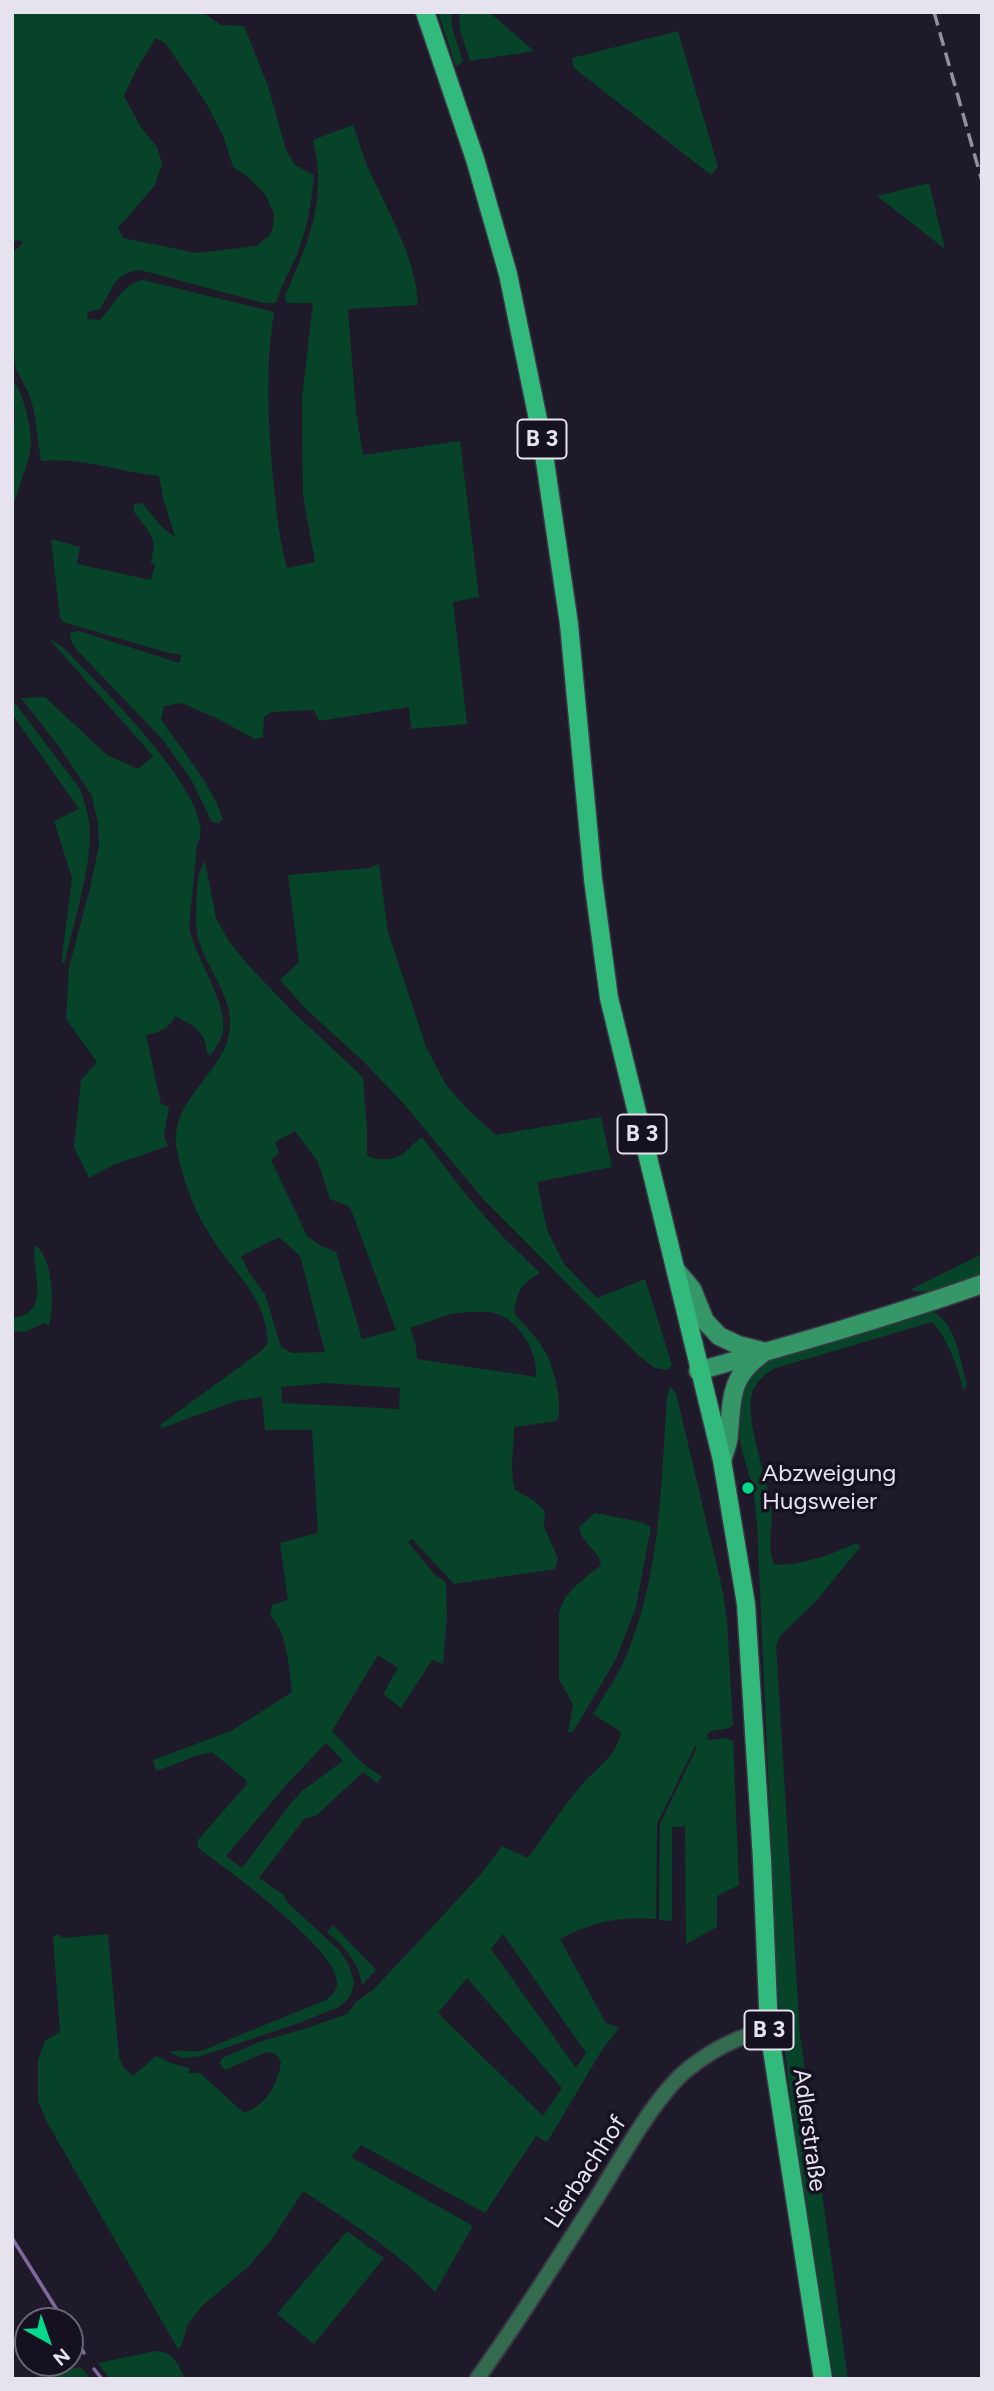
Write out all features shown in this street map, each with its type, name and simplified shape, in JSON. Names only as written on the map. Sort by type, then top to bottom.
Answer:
[{"type":"main road","name":"B 3","points":[[425,12],[475,159],[508,274],[541,434],[569,624],[593,879],[609,998],[698,1371],[722,1460]]},
{"type":"main road","name":"Adlerstraße","points":[[722,1460],[746,1604],[769,2030],[823,2379]]},
{"type":"street","points":[[676,1270],[692,1289],[705,1321],[719,1336],[738,1345],[766,1352]]},
{"type":"street","points":[[698,1371],[870,1322],[982,1284]]},
{"type":"street","points":[[722,1460],[729,1436],[731,1395],[749,1364],[766,1352]]},
{"type":"street","name":"Lierbachhof","points":[[477,2379],[515,2325],[629,2146],[675,2082],[689,2069],[738,2038],[769,2030]]},
{"type":"green space","points":[[12,12],[202,12],[221,25],[244,26],[268,86],[286,150],[295,165],[314,175],[304,233],[276,303],[264,303],[140,270],[119,279],[100,309],[88,312],[87,319],[100,320],[124,290],[143,280],[274,312],[268,374],[269,416],[280,535],[287,568],[315,562],[303,495],[302,398],[313,303],[286,302],[285,296],[308,239],[317,201],[317,161],[313,140],[353,125],[368,166],[407,253],[418,305],[348,309],[356,412],[363,455],[460,441],[479,597],[453,602],[467,724],[411,729],[409,707],[319,721],[314,710],[271,712],[264,717],[263,737],[255,739],[182,703],[164,706],[161,719],[218,805],[223,819],[219,823],[212,822],[191,779],[163,740],[76,649],[70,639],[71,632],[79,631],[179,663],[182,655],[63,622],[60,617],[51,539],[80,547],[77,564],[151,580],[155,564],[151,563],[153,540],[133,510],[135,504],[142,503],[162,527],[175,537],[159,476],[71,461],[41,461],[34,411],[29,394],[16,369],[12,341],[12,253],[23,243],[20,240],[12,242]],"holes":[[[156,38],[166,44],[205,101],[224,138],[233,167],[265,194],[274,214],[273,228],[269,236],[256,246],[197,253],[123,238],[118,228],[155,185],[162,163],[157,147],[140,126],[124,96]]]},
{"type":"green space","points":[[438,12],[451,12],[452,27],[463,62],[456,66]]},
{"type":"green space","points":[[459,12],[489,12],[534,51],[470,61],[460,30]]},
{"type":"green space","points":[[678,31],[718,167],[711,175],[574,68],[572,58]]},
{"type":"green space","points":[[929,183],[945,249],[877,196]]},
{"type":"green space","points":[[12,380],[24,403],[31,446],[12,510],[12,438],[15,416]]},
{"type":"green space","points":[[50,640],[62,646],[151,742],[192,801],[200,826],[189,927],[216,994],[223,1020],[222,1035],[210,1056],[201,1034],[175,1016],[164,1029],[146,1035],[161,1104],[169,1107],[164,1135],[168,1146],[113,1165],[89,1178],[74,1147],[81,1080],[97,1062],[66,1019],[69,968],[99,846],[98,824],[92,796],[60,748],[21,698],[45,697],[107,755],[138,769],[153,756]]},
{"type":"green space","points":[[12,699],[80,789],[89,821],[86,872],[65,961],[61,964],[72,878],[54,821],[79,809],[12,714]]},
{"type":"green space","points":[[205,861],[216,918],[228,940],[293,1012],[363,1077],[367,1155],[378,1159],[396,1157],[422,1137],[467,1196],[502,1236],[540,1273],[521,1288],[514,1313],[537,1339],[548,1357],[557,1389],[559,1415],[557,1421],[514,1427],[512,1475],[515,1490],[533,1500],[545,1511],[544,1527],[558,1558],[555,1569],[454,1584],[412,1539],[408,1542],[435,1575],[446,1582],[447,1617],[443,1664],[432,1660],[401,1708],[383,1694],[398,1668],[378,1655],[332,1731],[362,1763],[382,1777],[377,1783],[363,1772],[317,1815],[304,1819],[259,1878],[284,1895],[287,1902],[340,1951],[349,1965],[354,1982],[352,1992],[339,2007],[299,2023],[201,2056],[183,2058],[169,2052],[201,2051],[326,2000],[335,1991],[337,1983],[333,1969],[301,1931],[198,1848],[198,1840],[247,1784],[246,1780],[212,1752],[156,1771],[153,1760],[231,1731],[292,1692],[284,1641],[281,1631],[270,1616],[272,1605],[288,1600],[280,1543],[318,1533],[312,1430],[265,1430],[262,1397],[236,1401],[162,1428],[160,1425],[261,1351],[268,1343],[266,1327],[256,1300],[215,1243],[196,1210],[177,1150],[176,1131],[181,1115],[221,1056],[228,1040],[230,1022],[223,992],[198,938],[197,887]],"holes":[[[295,1131],[318,1162],[330,1199],[350,1207],[396,1330],[362,1339],[336,1252],[307,1236],[271,1160],[279,1153],[275,1142]],[[279,1237],[300,1256],[325,1352],[292,1353],[281,1347],[265,1294],[249,1273],[241,1256]],[[487,1312],[506,1318],[520,1331],[531,1349],[536,1377],[417,1359],[410,1328],[451,1314]],[[327,1383],[400,1388],[399,1409],[282,1403],[281,1387]],[[326,1743],[343,1761],[302,1791],[242,1868],[226,1856],[286,1785]]]},
{"type":"green space","points":[[379,864],[388,932],[426,1047],[446,1085],[469,1111],[496,1135],[601,1117],[612,1167],[537,1182],[547,1230],[564,1264],[597,1298],[645,1279],[672,1365],[668,1370],[655,1368],[639,1356],[484,1200],[404,1104],[363,1061],[307,1010],[280,980],[299,962],[288,875],[369,868]]},
{"type":"green space","points":[[35,1245],[46,1260],[51,1282],[49,1326],[44,1323],[24,1332],[12,1331],[12,1318],[25,1315],[33,1308],[36,1299]]},
{"type":"green space","points":[[982,1254],[982,1274],[936,1290],[918,1292],[911,1289]]},
{"type":"green space","points":[[927,1310],[937,1314],[951,1330],[967,1385],[963,1391],[952,1354],[932,1322],[773,1369],[755,1386],[750,1404],[753,1432],[771,1505],[771,1550],[774,1564],[792,1564],[815,1559],[855,1543],[861,1546],[817,1600],[780,1636],[776,1646],[800,2035],[848,2379],[834,2379],[803,2198],[778,1997],[757,1523],[753,1490],[739,1432],[738,1401],[754,1372],[770,1358]]},
{"type":"green space","points":[[671,1387],[676,1393],[722,1588],[727,1621],[733,1725],[707,1734],[708,1740],[725,1738],[733,1741],[739,1885],[717,1896],[717,1927],[686,1944],[685,1826],[672,1827],[672,1921],[659,1920],[660,1824],[697,1747],[695,1746],[657,1824],[656,1919],[631,1918],[606,1922],[583,1928],[560,1939],[606,2023],[619,2028],[602,2050],[547,2142],[536,2136],[485,2213],[361,2145],[351,2157],[473,2226],[435,2292],[389,2250],[303,2191],[272,2239],[248,2267],[202,2306],[188,2324],[178,2349],[48,2124],[38,2101],[38,2060],[45,2041],[60,2032],[53,1937],[57,1934],[64,1938],[108,1934],[119,2057],[123,2067],[133,2076],[156,2056],[189,2068],[189,2073],[200,2073],[244,2113],[259,2105],[270,2093],[277,2079],[281,2062],[276,2054],[266,2052],[225,2070],[220,2064],[222,2058],[259,2042],[347,2014],[434,1925],[481,1874],[502,1846],[528,1858],[573,1795],[615,1748],[621,1732],[593,1714],[623,1663],[645,1598],[657,1531],[667,1395]],"holes":[[[503,1934],[586,2053],[576,2068],[491,1949]],[[467,1978],[562,2088],[543,2116],[438,2013]]]},
{"type":"green space","points":[[595,1513],[641,1522],[651,1527],[636,1607],[616,1659],[573,1732],[568,1732],[573,1705],[559,1679],[559,1615],[569,1593],[601,1565],[579,1527]]},
{"type":"green space","points":[[333,1925],[376,1970],[362,1985],[358,1969],[350,1955],[327,1932]]},
{"type":"green space","points":[[347,2231],[384,2258],[314,2344],[277,2314]]},
{"type":"green space","points":[[156,2351],[171,2356],[186,2379],[110,2379],[98,2363]]},
{"type":"green space","points":[[84,2371],[91,2379],[25,2379],[84,2377]]},
{"type":"waterway","points":[[12,2238],[55,2307]]},
{"type":"waterway","points":[[94,2369],[102,2379]]},
{"type":"railway","points":[[934,12],[982,181]]},
{"type":"place","name":"Abzweigung Hugsweier","points":[[748,1488]]}]
